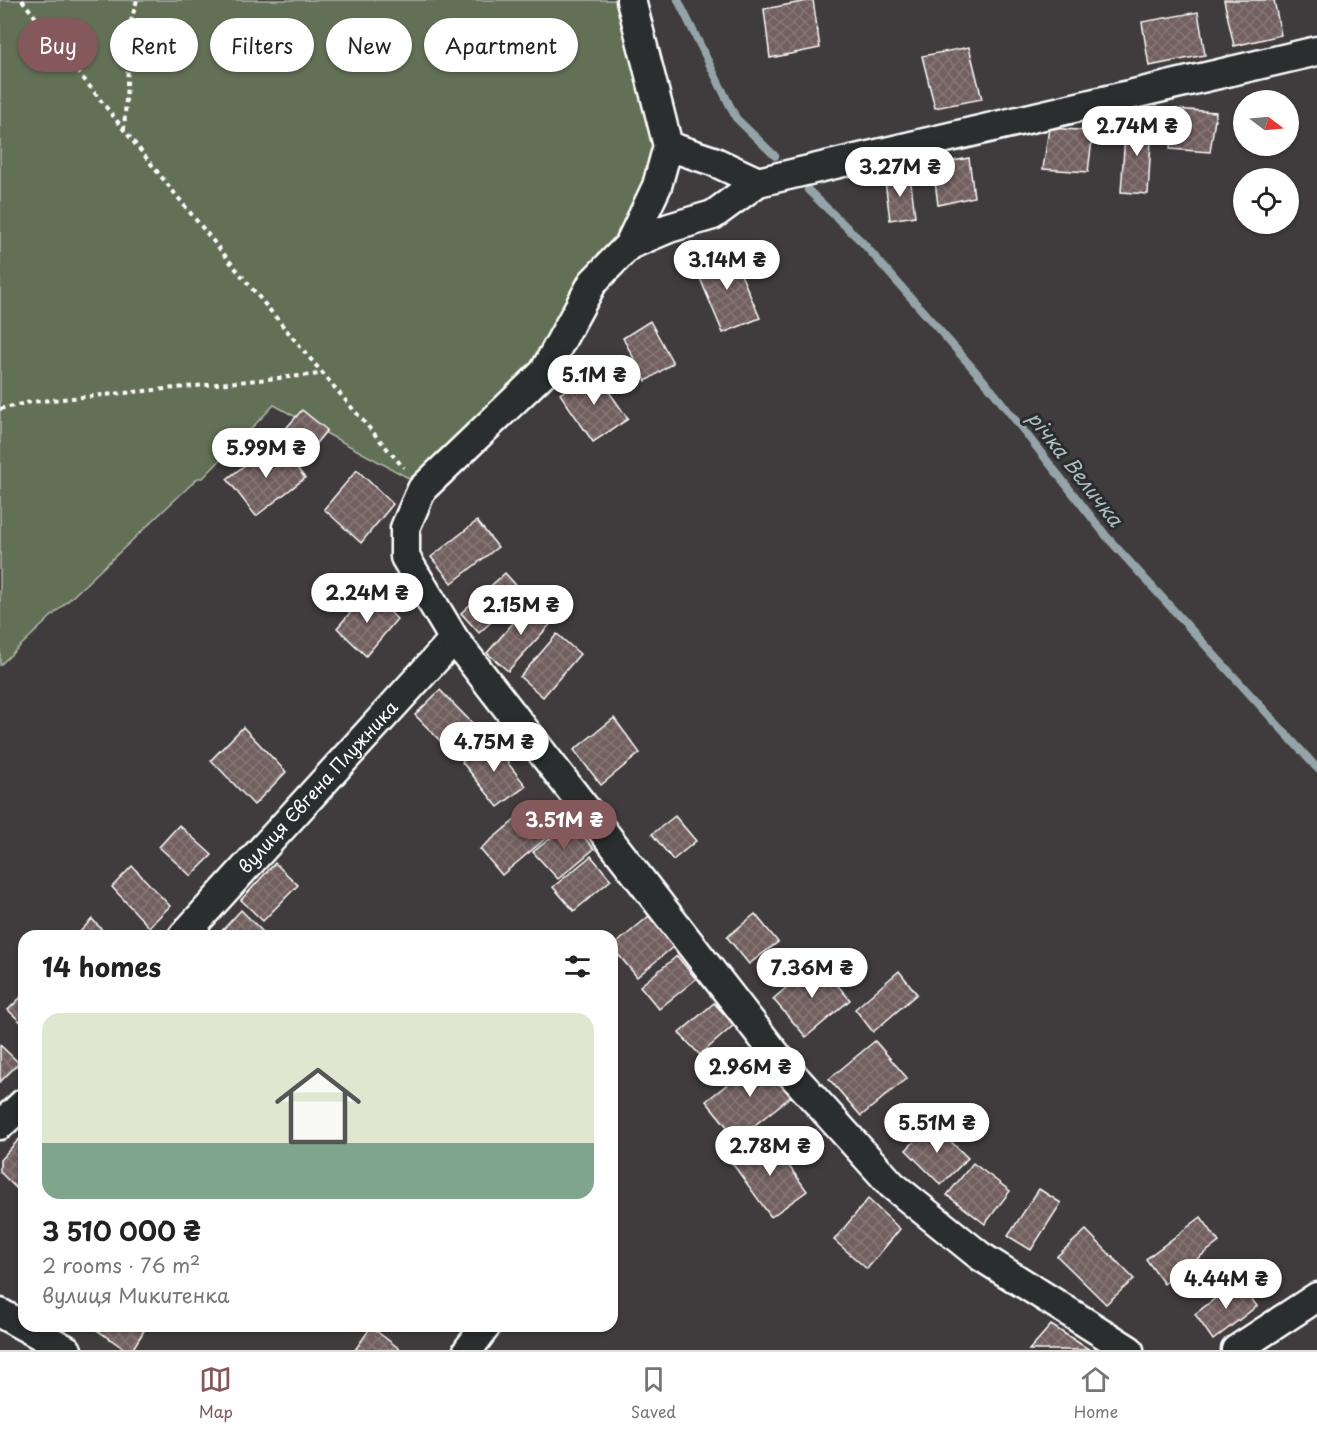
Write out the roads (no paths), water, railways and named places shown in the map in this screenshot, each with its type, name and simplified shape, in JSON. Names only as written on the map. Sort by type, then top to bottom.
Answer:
[{"type":"street","points":[[631,0],[668,146],[657,186],[629,245],[593,282],[544,372],[422,489],[405,528],[405,557],[454,639],[788,1070],[892,1185],[980,1256],[1129,1350]]},
{"type":"street","points":[[629,245],[669,228],[713,215],[758,182],[1317,51]]},
{"type":"street","points":[[668,146],[713,161],[758,182]]},
{"type":"street","name":"вулиця Євгена Плужника","points":[[188,930],[454,639]]},
{"type":"street","points":[[0,1125],[18,1108]]},
{"type":"street","points":[[1236,1350],[1317,1297]]},
{"type":"street","points":[[0,1313],[18,1323]]},
{"type":"street","points":[[34,1332],[67,1350]]},
{"type":"street","points":[[468,1350],[482,1332]]},
{"type":"waterway","name":"річка Величка","points":[[678,0],[736,118],[775,156]]},
{"type":"waterway","name":"річка Величка","points":[[808,190],[862,242],[991,389],[1107,537],[1317,768]]}]
